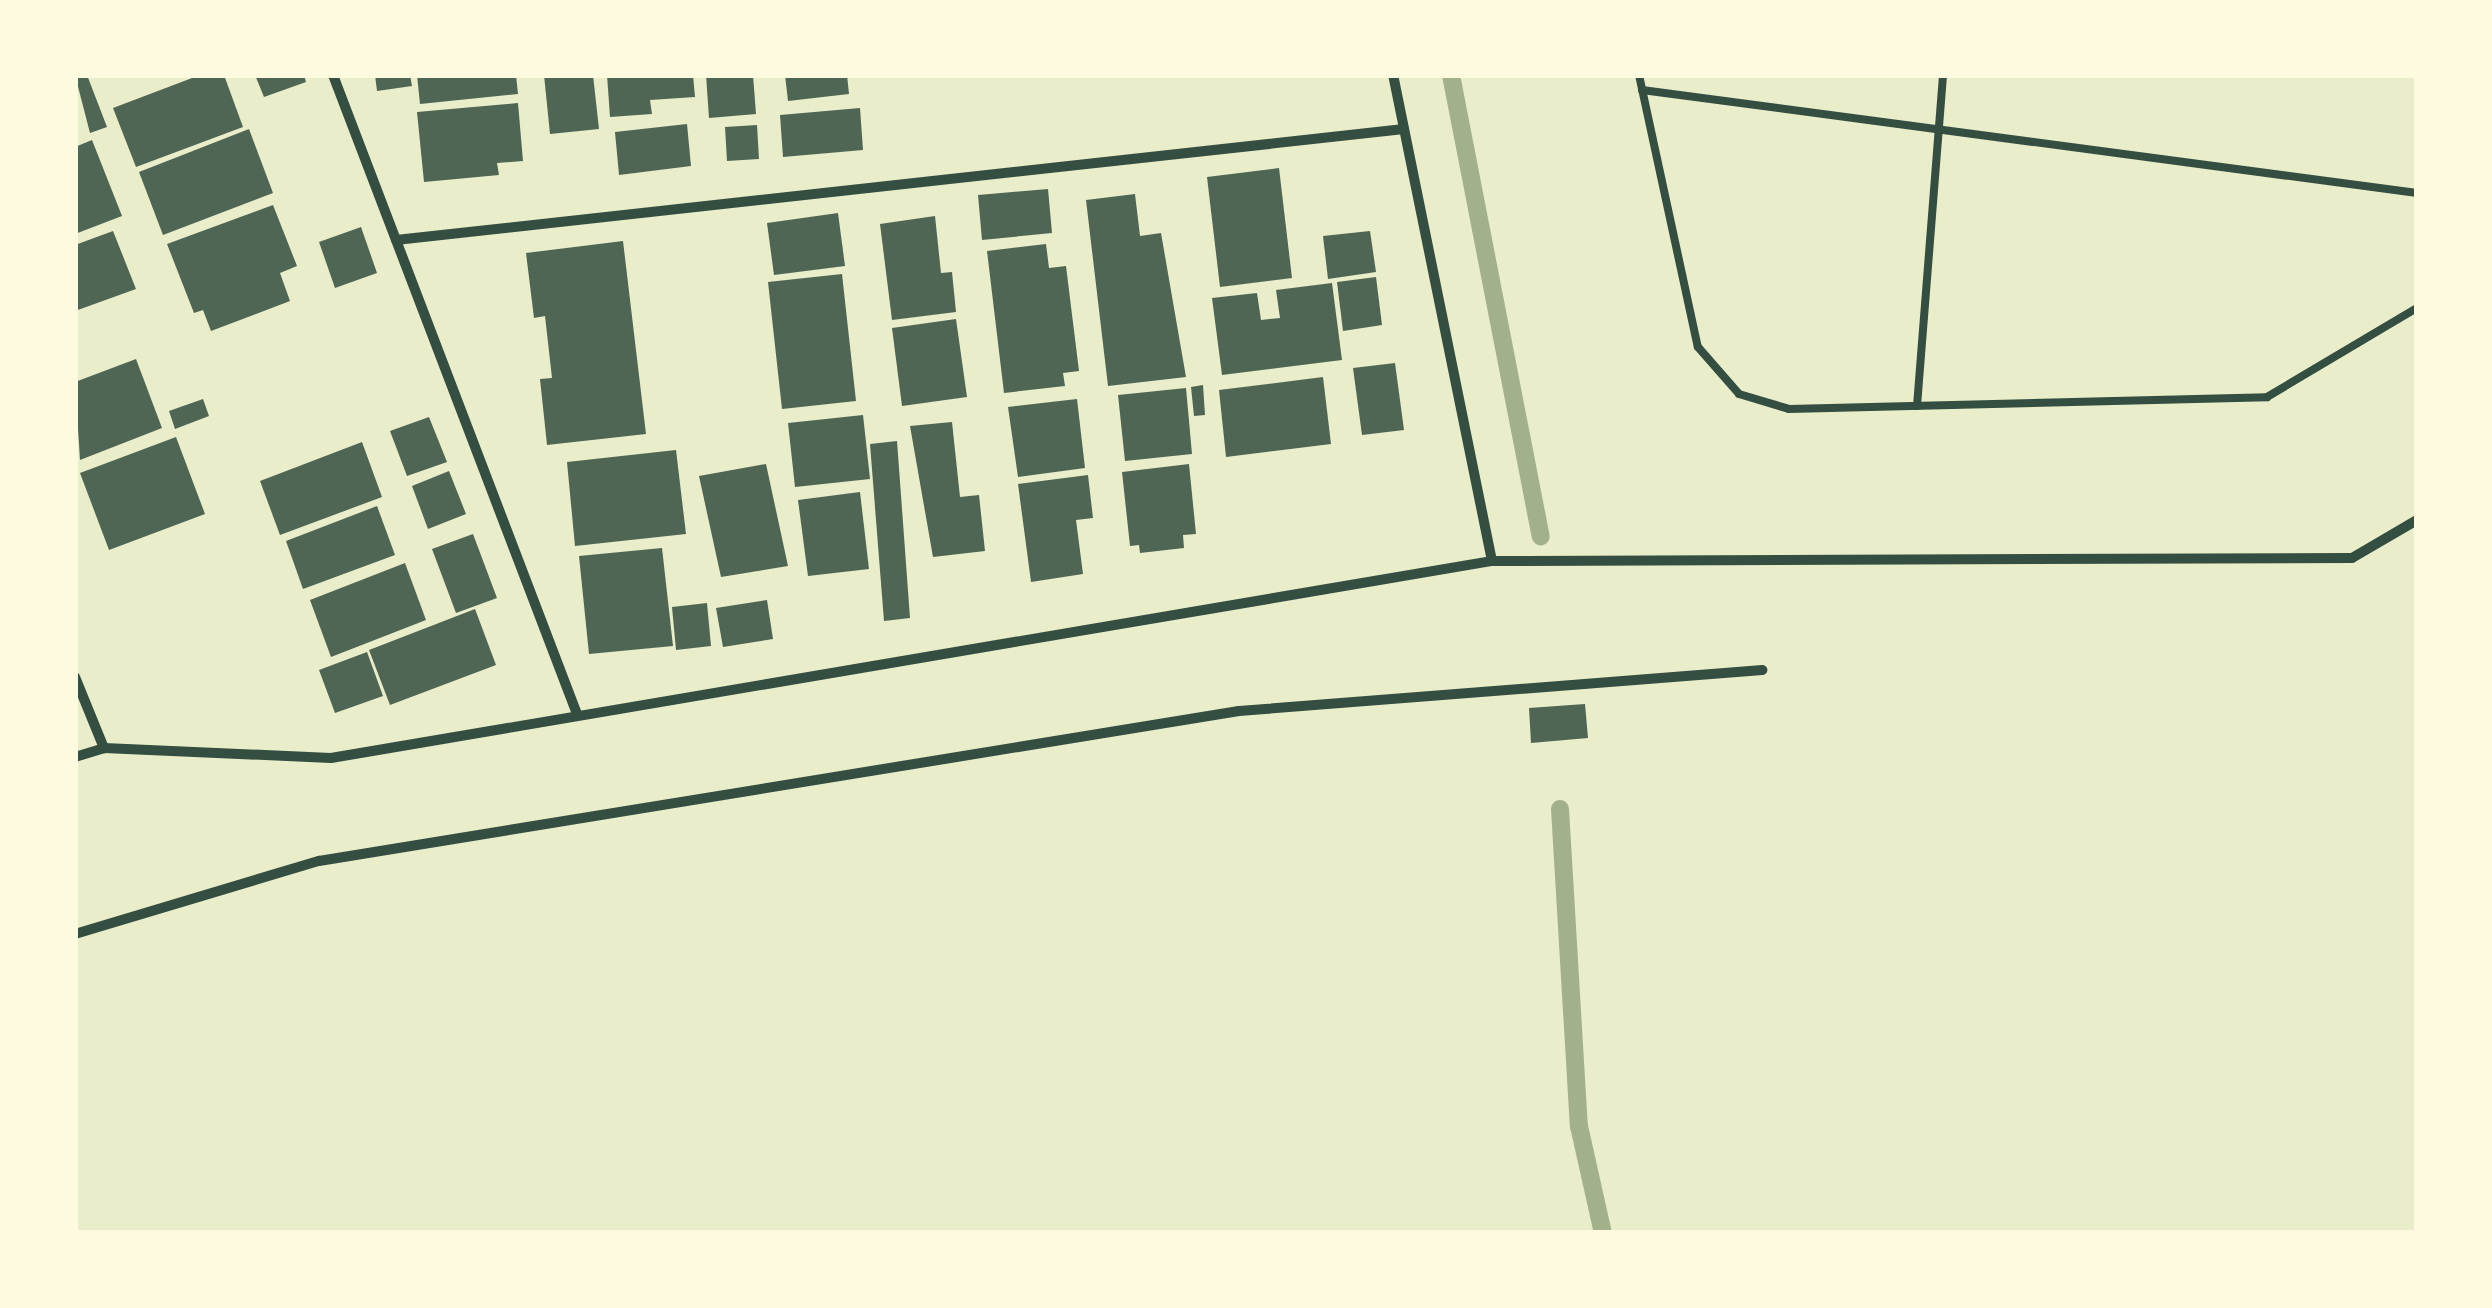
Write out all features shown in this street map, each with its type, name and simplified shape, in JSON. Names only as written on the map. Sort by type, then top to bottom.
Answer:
[{"type":"street","points":[[333,75],[576,714]]},
{"type":"street","points":[[1393,75],[1492,562]]},
{"type":"street","points":[[396,240],[1404,130]]},
{"type":"street","points":[[75,756],[104,748],[331,758],[1492,562],[2352,558],[2417,520]]},
{"type":"street","points":[[75,934],[319,861],[1240,711],[1762,670]]},
{"type":"street","points":[[75,677],[104,748]]},
{"type":"lane","points":[[1639,75],[1698,347],[1739,394],[1789,408],[2266,397],[2417,308]]},
{"type":"lane","points":[[1917,406],[1943,75]]},
{"type":"lane","points":[[1642,90],[2417,193]]},
{"type":"building","points":[[75,75],[87,75],[107,127],[90,133]]},
{"type":"building","points":[[200,75],[224,75],[243,127],[136,167],[113,108]]},
{"type":"building","points":[[255,75],[304,75],[306,82],[264,97]]},
{"type":"building","points":[[375,75],[410,75],[412,86],[377,91]]},
{"type":"building","points":[[417,75],[516,75],[518,94],[420,104]]},
{"type":"building","points":[[544,75],[593,75],[599,129],[550,134]]},
{"type":"building","points":[[607,75],[693,75],[695,97],[650,100],[652,114],[610,117]]},
{"type":"building","points":[[706,75],[753,75],[756,114],[709,118]]},
{"type":"building","points":[[785,75],[847,75],[849,94],[788,101]]},
{"type":"building","points":[[518,103],[523,161],[497,163],[499,175],[424,182],[417,112]]},
{"type":"building","points":[[860,108],[863,150],[783,157],[780,115]]},
{"type":"building","points":[[687,124],[691,166],[619,175],[615,132]]},
{"type":"building","points":[[757,125],[759,159],[727,161],[725,127]]},
{"type":"building","points":[[249,129],[273,193],[163,235],[139,172]]},
{"type":"building","points":[[92,140],[122,216],[75,234],[75,147]]},
{"type":"building","points":[[1279,168],[1292,278],[1220,287],[1207,177]]},
{"type":"building","points":[[1048,189],[1052,233],[982,240],[978,195]]},
{"type":"building","points":[[1135,194],[1140,236],[1161,233],[1186,377],[1108,386],[1086,200]]},
{"type":"building","points":[[273,205],[297,266],[280,273],[290,301],[211,331],[203,310],[194,313],[167,244]]},
{"type":"building","points":[[838,213],[845,266],[774,275],[767,223]]},
{"type":"building","points":[[935,216],[941,273],[952,272],[956,312],[892,320],[880,224]]},
{"type":"building","points":[[361,227],[377,273],[335,288],[319,242]]},
{"type":"building","points":[[113,231],[136,289],[75,311],[75,245]]},
{"type":"building","points":[[1370,231],[1376,272],[1328,279],[1323,236]]},
{"type":"building","points":[[623,241],[646,434],[547,445],[540,379],[552,378],[545,316],[534,318],[526,253]]},
{"type":"building","points":[[1046,244],[1049,268],[1066,266],[1079,371],[1063,373],[1065,386],[1004,393],[987,251]]},
{"type":"building","points":[[842,274],[856,401],[782,409],[768,282]]},
{"type":"building","points":[[1376,277],[1382,325],[1343,331],[1337,282]]},
{"type":"building","points":[[1332,283],[1342,360],[1222,375],[1212,298],[1257,293],[1261,320],[1280,318],[1276,290]]},
{"type":"building","points":[[956,319],[967,397],[902,406],[892,328]]},
{"type":"building","points":[[136,359],[162,428],[80,460],[75,382]]},
{"type":"building","points":[[1395,363],[1404,430],[1362,435],[1353,368]]},
{"type":"building","points":[[1323,377],[1331,444],[1226,457],[1219,390]]},
{"type":"building","points":[[1203,385],[1205,415],[1194,416],[1191,387]]},
{"type":"building","points":[[1186,388],[1192,454],[1125,461],[1118,395]]},
{"type":"building","points":[[203,399],[209,416],[175,429],[169,411]]},
{"type":"building","points":[[1077,399],[1085,468],[1018,477],[1008,407]]},
{"type":"building","points":[[863,415],[870,479],[795,487],[788,423]]},
{"type":"building","points":[[429,417],[447,462],[407,476],[390,431]]},
{"type":"building","points":[[952,422],[960,497],[979,495],[985,551],[933,557],[910,426]]},
{"type":"building","points":[[176,437],[205,514],[109,550],[80,473]]},
{"type":"building","points":[[897,441],[910,618],[884,621],[870,444]]},
{"type":"building","points":[[362,442],[382,497],[280,535],[260,481]]},
{"type":"building","points":[[676,450],[686,534],[575,546],[567,462]]},
{"type":"building","points":[[766,464],[788,566],[721,577],[699,476]]},
{"type":"building","points":[[1189,464],[1196,534],[1183,535],[1184,548],[1140,553],[1139,545],[1130,546],[1122,472]]},
{"type":"building","points":[[449,471],[466,514],[428,529],[412,486]]},
{"type":"building","points":[[1088,475],[1093,518],[1076,520],[1083,574],[1031,582],[1018,484]]},
{"type":"building","points":[[860,492],[869,569],[808,576],[798,500]]},
{"type":"building","points":[[377,506],[395,555],[303,589],[286,541]]},
{"type":"building","points":[[473,534],[497,598],[456,613],[432,549]]},
{"type":"building","points":[[662,548],[673,646],[589,654],[579,556]]},
{"type":"building","points":[[405,563],[426,620],[331,657],[310,600]]},
{"type":"building","points":[[767,600],[773,639],[723,647],[716,608]]},
{"type":"building","points":[[707,603],[711,646],[676,650],[672,607]]},
{"type":"building","points":[[475,609],[496,665],[390,705],[369,650]]},
{"type":"building","points":[[367,652],[383,696],[335,713],[319,670]]},
{"type":"building","points":[[1585,704],[1588,738],[1531,743],[1529,708]]},
{"type":"waterway","points":[[1451,75],[1541,536]]},
{"type":"waterway","points":[[1560,809],[1579,1126],[1603,1233]]}]
